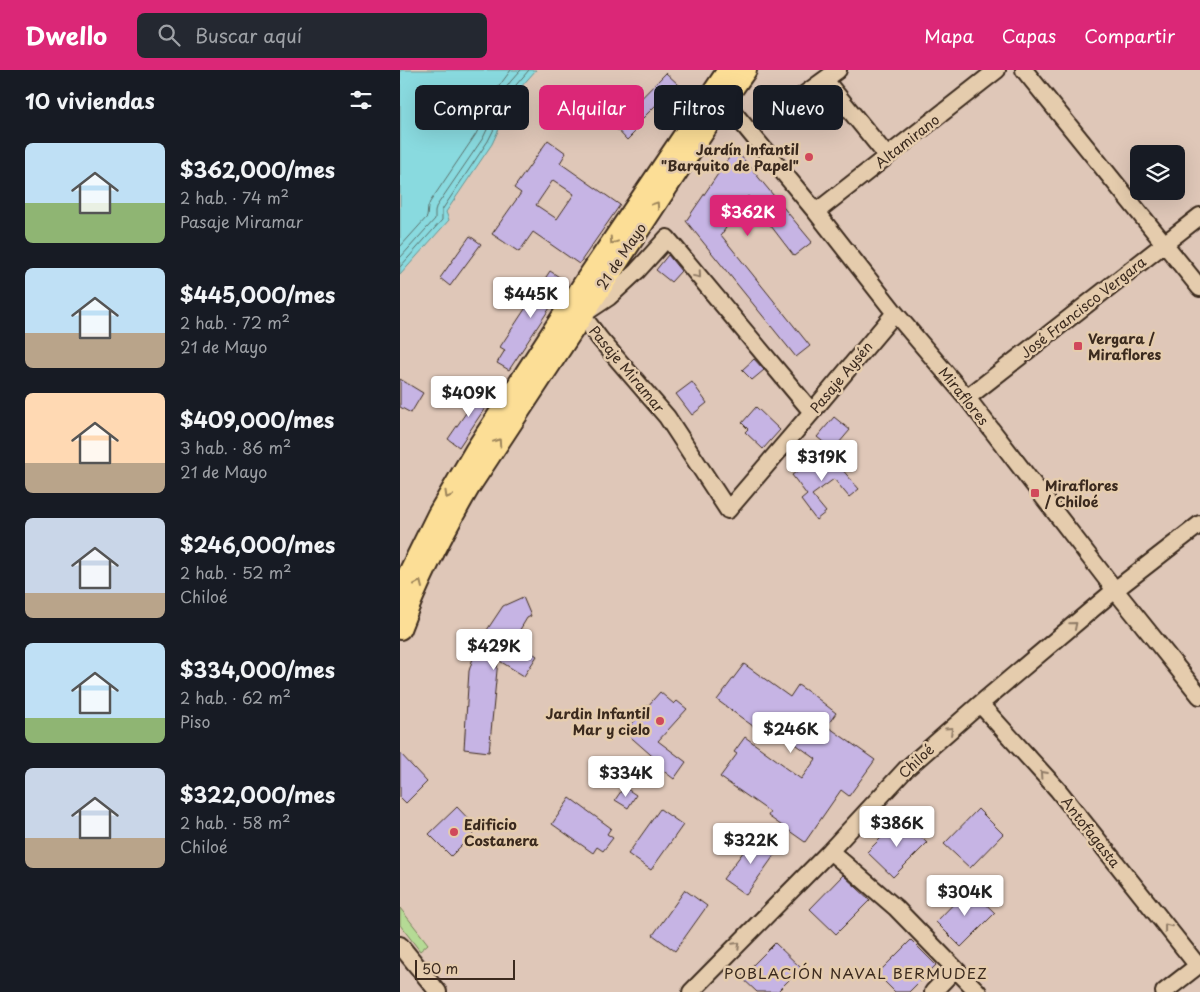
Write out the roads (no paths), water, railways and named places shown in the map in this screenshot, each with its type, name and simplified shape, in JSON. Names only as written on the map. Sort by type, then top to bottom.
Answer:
[{"type":"main road","name":"21 de Mayo","points":[[400,591],[438,514],[475,451],[586,280],[728,70]]},
{"type":"main road","name":"21 de Mayo","points":[[735,85],[746,70]]},
{"type":"main road","name":"21 de Mayo","points":[[400,629],[440,540],[470,486],[705,130]]},
{"type":"street","points":[[818,85],[838,70]]},
{"type":"street","name":"Altamirano","points":[[816,212],[997,70]]},
{"type":"street","points":[[1024,70],[1200,288]]},
{"type":"street","points":[[825,80],[887,156]]},
{"type":"street","name":"Miraflores","points":[[743,124],[967,398],[1115,590],[1200,696]]},
{"type":"street","name":"José Francisco Vergara","points":[[967,398],[1200,216]]},
{"type":"street","name":"Pasaje Miramar","points":[[728,510],[667,417],[582,315],[608,297],[636,272],[667,238],[812,412]]},
{"type":"street","name":"Pasaje Aysén","points":[[728,510],[896,313]]},
{"type":"street","name":"Chiloé","points":[[691,992],[830,851],[906,770],[980,704],[1115,590],[1200,524]]},
{"type":"street","name":"Antofagasta","points":[[980,704],[1058,790],[1199,964]]},
{"type":"street","points":[[830,851],[896,908],[978,992]]},
{"type":"street","points":[[400,945],[438,992]]},
{"type":"street","points":[[1164,992],[1199,964]]},
{"type":"street","points":[[933,992],[955,969]]},
{"type":"water","points":[[400,70],[536,70],[523,85],[415,85],[415,130],[498,130],[492,144],[446,212],[449,220],[400,275]]},
{"type":"place","name":"Jardín Infantil \"Barquito de Papel\"","points":[[809,157]]},
{"type":"place","name":"Vergara / Miraflores","points":[[1078,346]]},
{"type":"place","name":"Miraflores / Chiloé","points":[[1035,493]]},
{"type":"place","name":"Jardin Infantil Mar y cielo","points":[[660,721]]},
{"type":"place","name":"Edificio Costanera","points":[[454,832]]},
{"type":"district","name":"POBLACIÓN NAVAL BERMUDEZ","points":[[856,972]]}]
